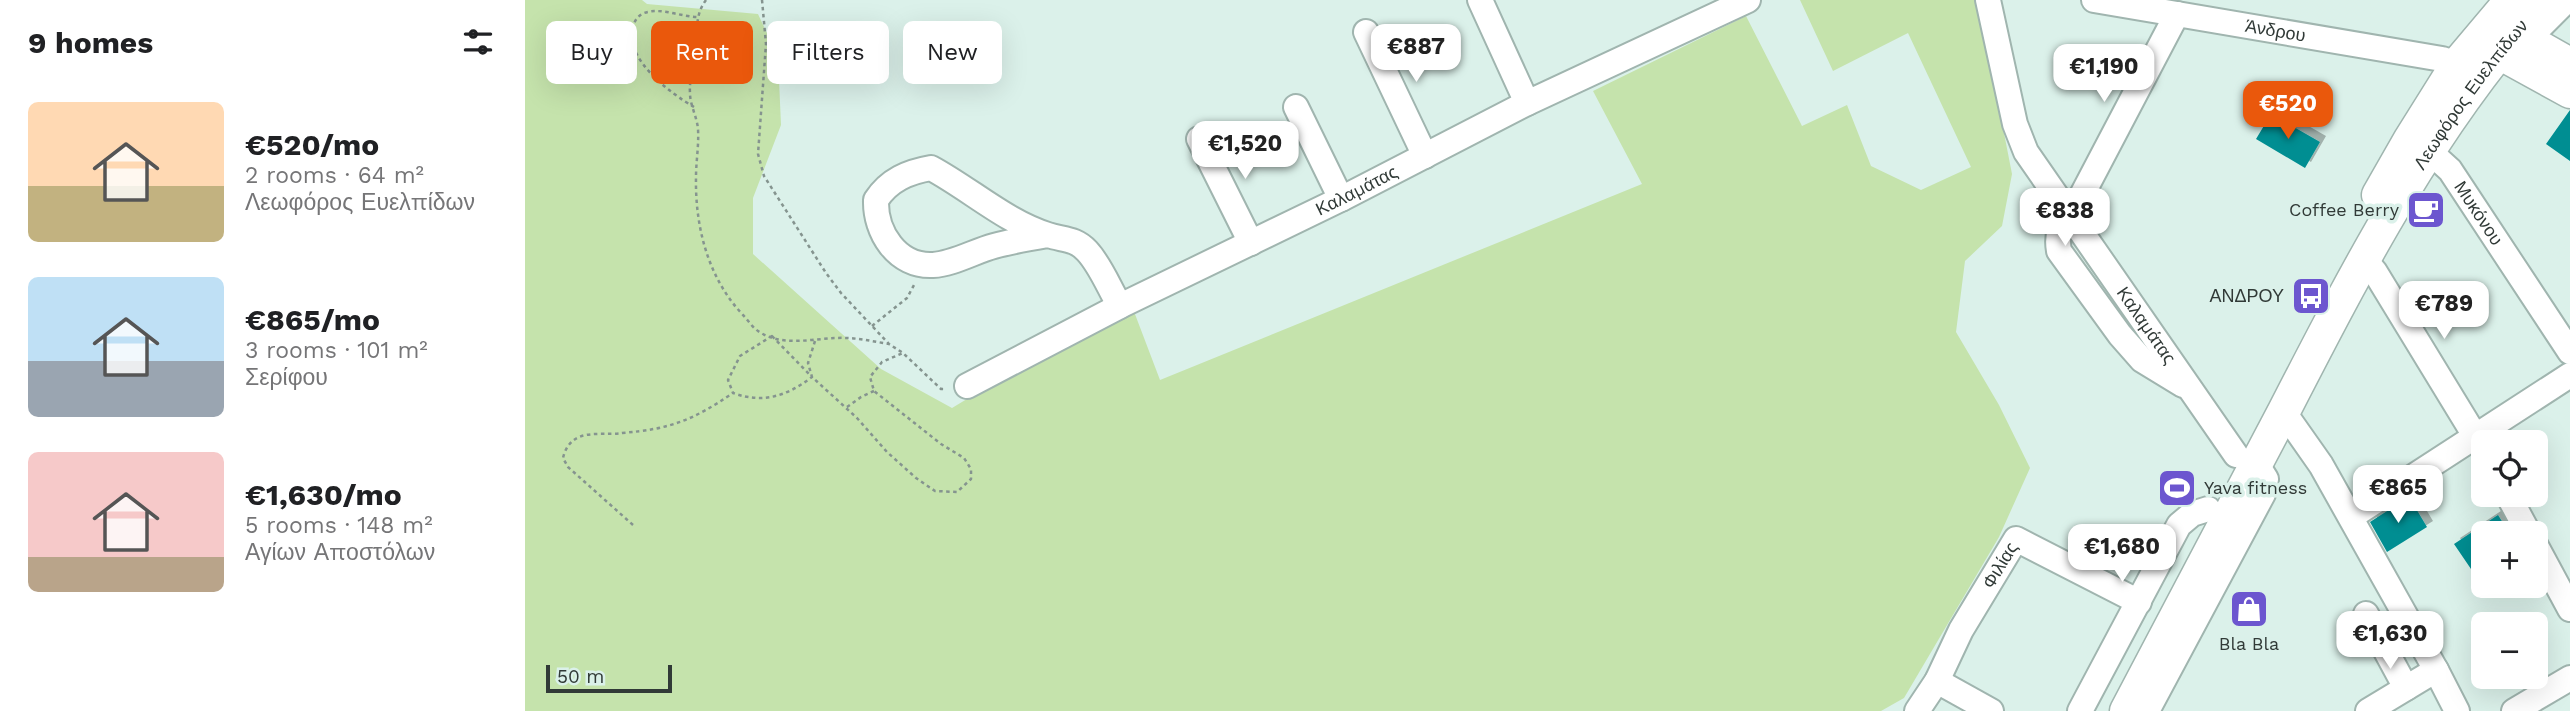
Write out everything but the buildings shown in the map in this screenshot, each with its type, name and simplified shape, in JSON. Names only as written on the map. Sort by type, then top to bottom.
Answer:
[{"type":"main road","name":"Λεωφόρος Ευελπίδων","points":[[2126,711],[2338,266],[2410,139],[2491,35],[2544,0]]},
{"type":"main road","name":"Λεωφόρος Ευελπίδων","points":[[2105,711],[2208,509],[2283,411],[2491,35]]},
{"type":"main road","points":[[2491,35],[2570,64]]},
{"type":"main road","points":[[2491,35],[2570,92]]},
{"type":"street","points":[[1480,0],[1527,103]]},
{"type":"street","name":"Καλαμάτας","points":[[1987,0],[2019,138],[2192,391],[2246,459]]},
{"type":"street","name":"Άνδρου","points":[[2094,0],[2442,59],[2491,35]]},
{"type":"street","points":[[2491,35],[2542,25],[2567,0]]},
{"type":"street","name":"Καλαμάτας","points":[[967,386],[1120,306],[1734,3]]},
{"type":"street","points":[[2071,216],[2177,14]]},
{"type":"street","points":[[1366,32],[1425,156]]},
{"type":"street","points":[[1296,107],[1341,199]]},
{"type":"street","points":[[1199,139],[1251,243]]},
{"type":"street","name":"Μυκόνου","points":[[2429,150],[2450,170],[2570,352]]},
{"type":"street","points":[[1048,235],[995,246],[934,265],[918,264],[890,247],[876,209],[876,200],[883,190],[897,179],[931,168],[1002,212],[1048,235],[1074,240],[1087,251],[1120,306]]},
{"type":"street","points":[[2365,260],[2375,272],[2471,430]]},
{"type":"street","points":[[2496,430],[2570,374]]},
{"type":"street","points":[[2283,411],[2321,465],[2437,670],[2457,711]]},
{"type":"street","points":[[2351,517],[2471,448]]},
{"type":"street","points":[[2147,711],[2263,494],[2266,480],[2246,459]]},
{"type":"street","points":[[2080,711],[2179,525],[2192,514],[2208,509]]},
{"type":"street","name":"Φιλίας","points":[[1917,711],[1937,681],[1961,630],[2016,539],[2139,602]]},
{"type":"street","points":[[2548,568],[2570,608]]},
{"type":"street","points":[[2366,614],[2406,688]]},
{"type":"street","points":[[2368,711],[2437,670]]},
{"type":"street","points":[[2514,711],[2570,678]]},
{"type":"street","points":[[1937,681],[1991,711]]},
{"type":"path","points":[[706,0],[698,16],[689,95],[697,117],[699,141],[696,177],[698,220],[708,259],[718,281],[734,305],[758,331],[786,341],[835,338],[889,344]]},
{"type":"path","points":[[762,0],[765,44],[758,154],[764,176],[825,273],[889,344],[903,353],[920,372],[941,389],[967,386]]},
{"type":"path","points":[[694,107],[678,98],[644,67],[631,37],[634,21],[642,13],[655,11],[688,17],[698,16]]},
{"type":"path","points":[[872,326],[908,298],[925,265]]},
{"type":"path","points":[[772,336],[916,478],[935,491],[957,492],[971,479],[971,469],[964,458],[941,444],[874,391],[870,377],[882,362],[903,353]]},
{"type":"path","points":[[772,336],[740,356],[728,380],[733,393],[749,399],[765,398],[794,390],[812,377]]},
{"type":"path","points":[[812,377],[808,363],[815,341]]},
{"type":"path","points":[[846,408],[874,391]]},
{"type":"path","points":[[633,525],[568,467],[563,458],[566,448],[579,437],[656,429],[685,421],[702,414],[733,393]]},
{"type":"green space","points":[[525,0],[642,0],[647,4],[758,14],[767,33],[767,84],[779,84],[781,125],[753,198],[753,254],[881,369],[952,408],[1130,301],[1160,380],[1642,184],[1593,91],[1746,16],[1802,126],[1847,105],[1871,166],[1921,190],[1971,167],[1908,33],[1833,71],[1800,0],[1978,0],[2012,174],[2002,226],[1965,261],[1956,332],[1999,405],[2030,468],[1999,537],[1904,698],[1881,711],[525,711]]},
{"type":"place","name":"Coffee Berry","points":[[2426,210]]},
{"type":"place","name":"ΑΝΔΡΟΥ","points":[[2311,296]]},
{"type":"place","name":"Yava fitness","points":[[2177,488]]},
{"type":"place","name":"Bla Bla","points":[[2249,609]]}]
